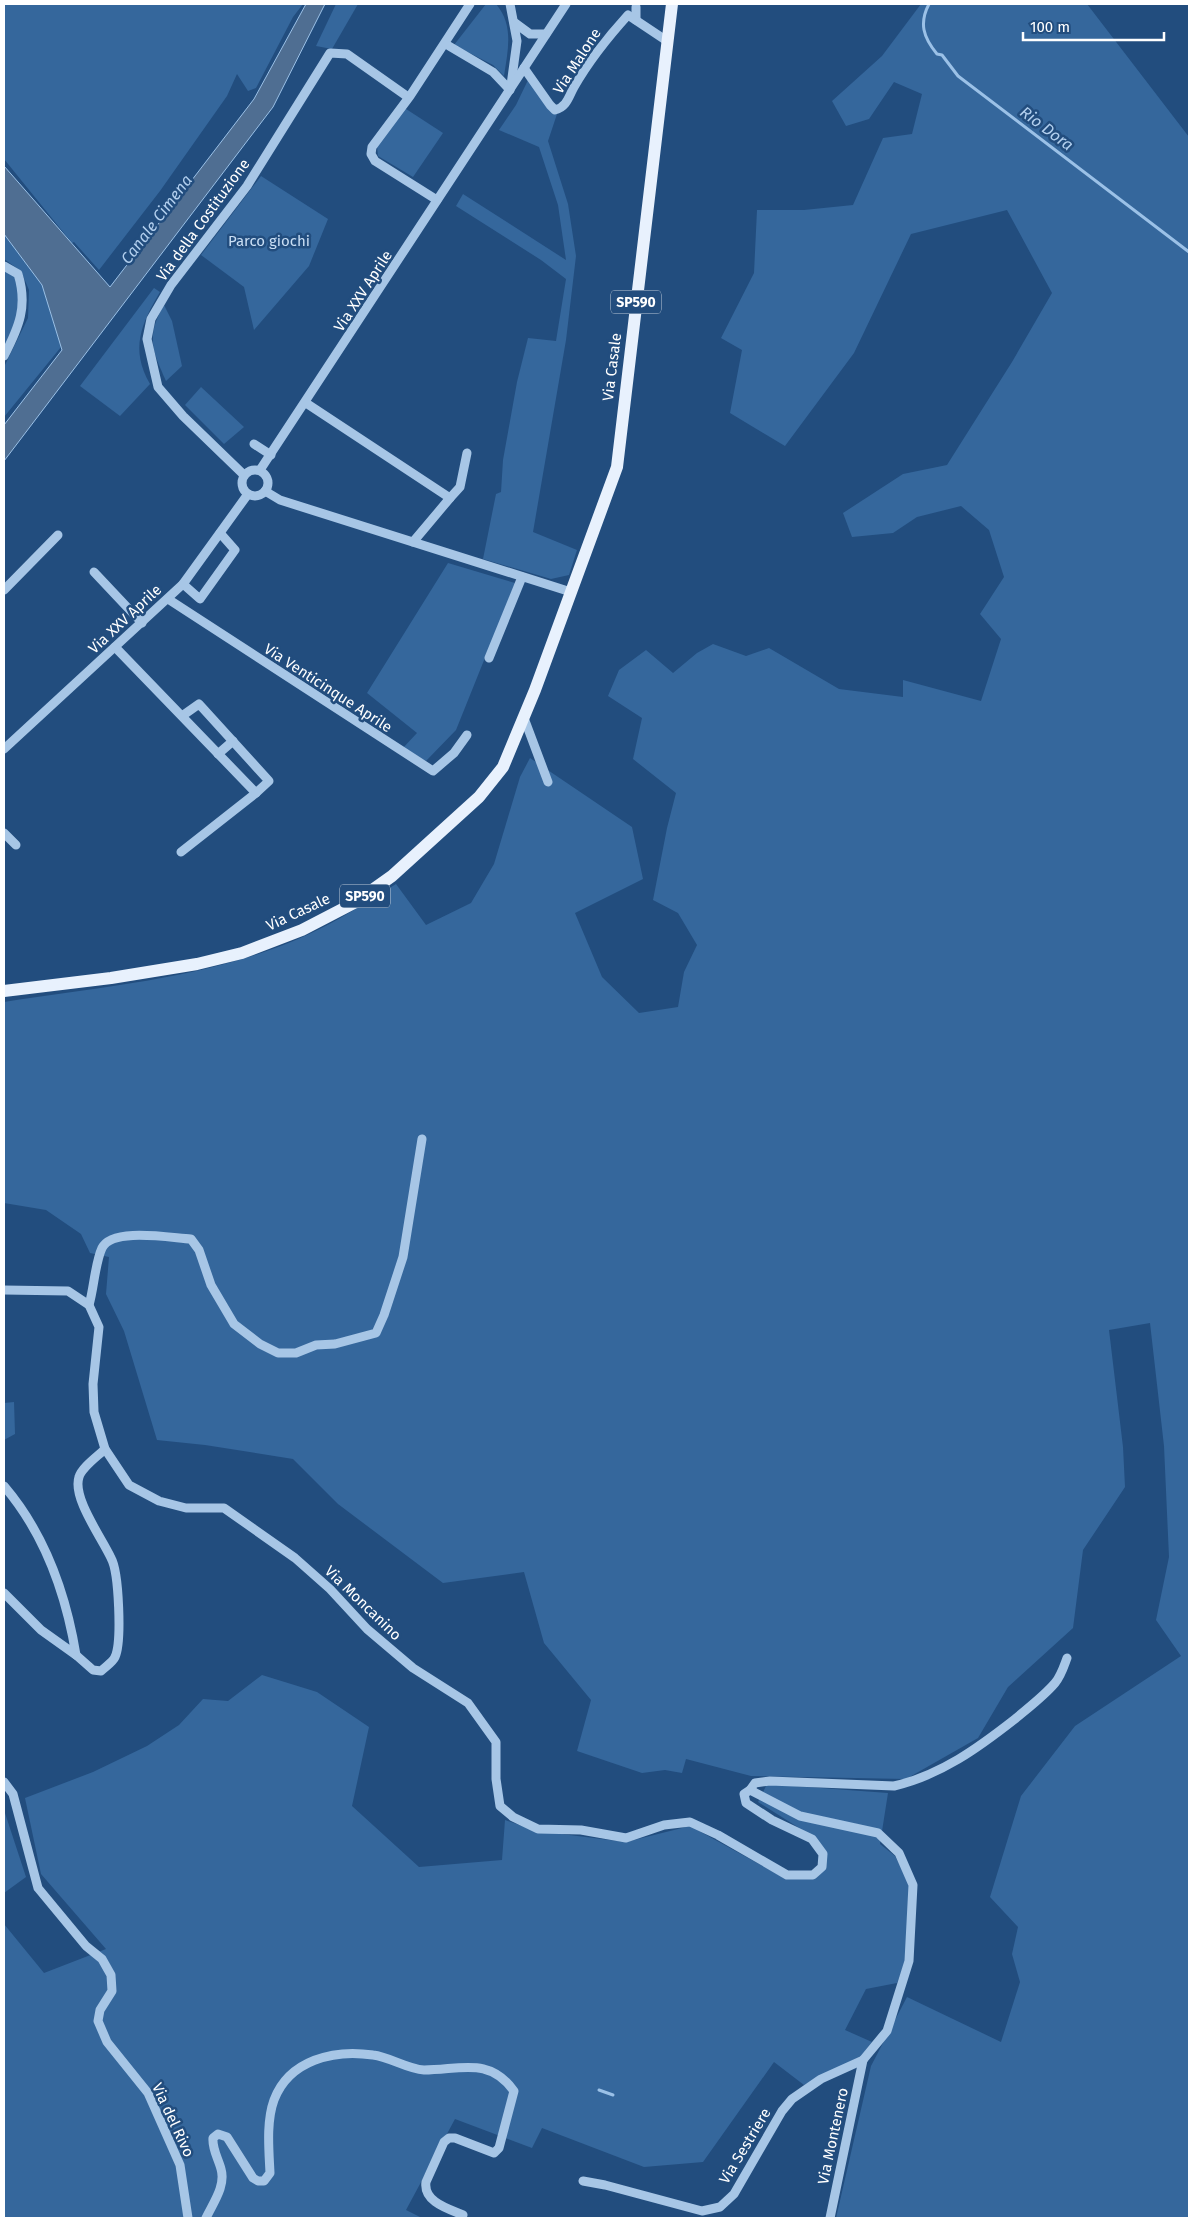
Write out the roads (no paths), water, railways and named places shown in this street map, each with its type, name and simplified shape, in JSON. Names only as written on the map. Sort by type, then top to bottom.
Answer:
[{"type":"main road","name":"Via Casale","points":[[4,991],[111,978],[197,964],[242,953],[302,930],[354,903],[392,876],[479,797],[503,767],[524,718],[617,467],[672,4]]},
{"type":"street","points":[[437,200],[375,160],[371,154],[372,147],[470,4]]},
{"type":"street","name":"Via XXV Aprile","points":[[510,4],[515,23],[516,49],[510,90]]},
{"type":"street","name":"Via XXV Aprile","points":[[260,470],[306,403],[566,4]]},
{"type":"street","points":[[636,7],[636,20],[667,40]]},
{"type":"street","name":"Via Malone","points":[[524,68],[550,105],[556,110],[561,108],[608,37],[628,15],[636,20]]},
{"type":"street","points":[[515,23],[530,34],[546,34]]},
{"type":"street","points":[[449,46],[494,72],[510,90]]},
{"type":"street","name":"Via della Costituzione","points":[[244,475],[183,416],[158,387],[147,338],[151,319],[171,285],[247,186],[330,53],[347,54],[408,97]]},
{"type":"street","points":[[4,266],[18,274],[23,289],[23,314],[4,356]]},
{"type":"street","points":[[306,403],[450,498]]},
{"type":"street","points":[[254,444],[271,455]]},
{"type":"street","points":[[412,542],[460,487],[468,470],[467,453]]},
{"type":"street","points":[[254,469],[260,470],[268,480],[265,491],[255,496],[248,494],[242,487],[244,475],[254,469]]},
{"type":"street","points":[[265,491],[280,500],[571,592]]},
{"type":"street","name":"Via XXV Aprile","points":[[4,749],[183,584],[248,494]]},
{"type":"street","points":[[183,584],[200,599],[235,550],[220,534]]},
{"type":"street","points":[[4,590],[58,535]]},
{"type":"street","points":[[94,572],[142,623]]},
{"type":"street","points":[[490,658],[522,577]]},
{"type":"street","name":"Via Venticinque Aprile","points":[[168,599],[433,771],[454,753],[467,735]]},
{"type":"street","points":[[115,647],[256,793]]},
{"type":"street","points":[[181,852],[269,781],[199,704],[182,716]]},
{"type":"street","points":[[524,718],[548,782]]},
{"type":"street","points":[[218,754],[233,741]]},
{"type":"street","points":[[4,833],[16,845]]},
{"type":"street","points":[[4,1290],[68,1291],[89,1305],[102,1248],[108,1240],[120,1235],[191,1239],[199,1250],[211,1285],[234,1324],[260,1344],[278,1353],[296,1353],[316,1345],[335,1344],[376,1333],[403,1257],[422,1139]]},
{"type":"street","name":"Via Moncanino","points":[[89,1305],[99,1327],[93,1384],[94,1412],[105,1449],[129,1485],[159,1501],[186,1508],[224,1508],[232,1513],[296,1558],[330,1589],[366,1629],[413,1668],[468,1703],[496,1742],[496,1779],[500,1806],[513,1817],[538,1829],[581,1830],[626,1838],[664,1825],[690,1822],[718,1835],[787,1875],[813,1875],[822,1867],[823,1854],[812,1839],[772,1820],[746,1803],[744,1794],[750,1790]]},
{"type":"street","points":[[4,1593],[41,1630],[76,1655],[93,1670],[101,1671],[115,1657],[119,1634],[117,1580],[112,1559],[83,1504],[77,1486],[79,1474],[105,1449]]},
{"type":"street","points":[[4,1486],[28,1515],[40,1539],[71,1621],[76,1655]]},
{"type":"street","points":[[863,2060],[887,2030],[909,1961],[913,1884],[899,1853],[878,1834],[800,1816],[750,1790],[755,1783],[770,1781],[894,1786],[913,1782],[939,1771],[964,1757],[1025,1711],[1056,1682],[1068,1658]]},
{"type":"street","name":"Via del Rivo","points":[[4,1782],[13,1794],[38,1888],[86,1946],[102,1959],[111,1975],[112,1991],[100,2010],[98,2021],[107,2042],[148,2093],[180,2165],[188,2218]]},
{"type":"street","name":"Via del Rivo","points":[[206,2218],[220,2188],[222,2179],[213,2138],[218,2134],[227,2137],[253,2178],[258,2181],[264,2181],[270,2173],[273,2102],[286,2079],[297,2069],[323,2057],[358,2053],[375,2055],[422,2070],[464,2066],[484,2069],[495,2072],[506,2080],[514,2091],[498,2148],[494,2153],[455,2138],[449,2138],[444,2142],[426,2182],[425,2187],[432,2200],[463,2215]]},
{"type":"street","name":"Via Sestriere","points":[[583,2181],[702,2211],[720,2207],[734,2194],[782,2111],[792,2099],[822,2079],[863,2060]]},
{"type":"street","name":"Via Montenero","points":[[830,2218],[863,2060]]},
{"type":"waterway","name":"Rio Dora","points":[[929,4],[923,24],[928,42],[937,54],[942,55],[958,76],[1189,252]]},
{"type":"waterway","points":[[599,2090],[613,2095]]},
{"type":"water label","name":"Canale Cimena","points":[[156,219]]},
{"type":"park label","name":"Parco giochi","points":[[269,241]]}]
